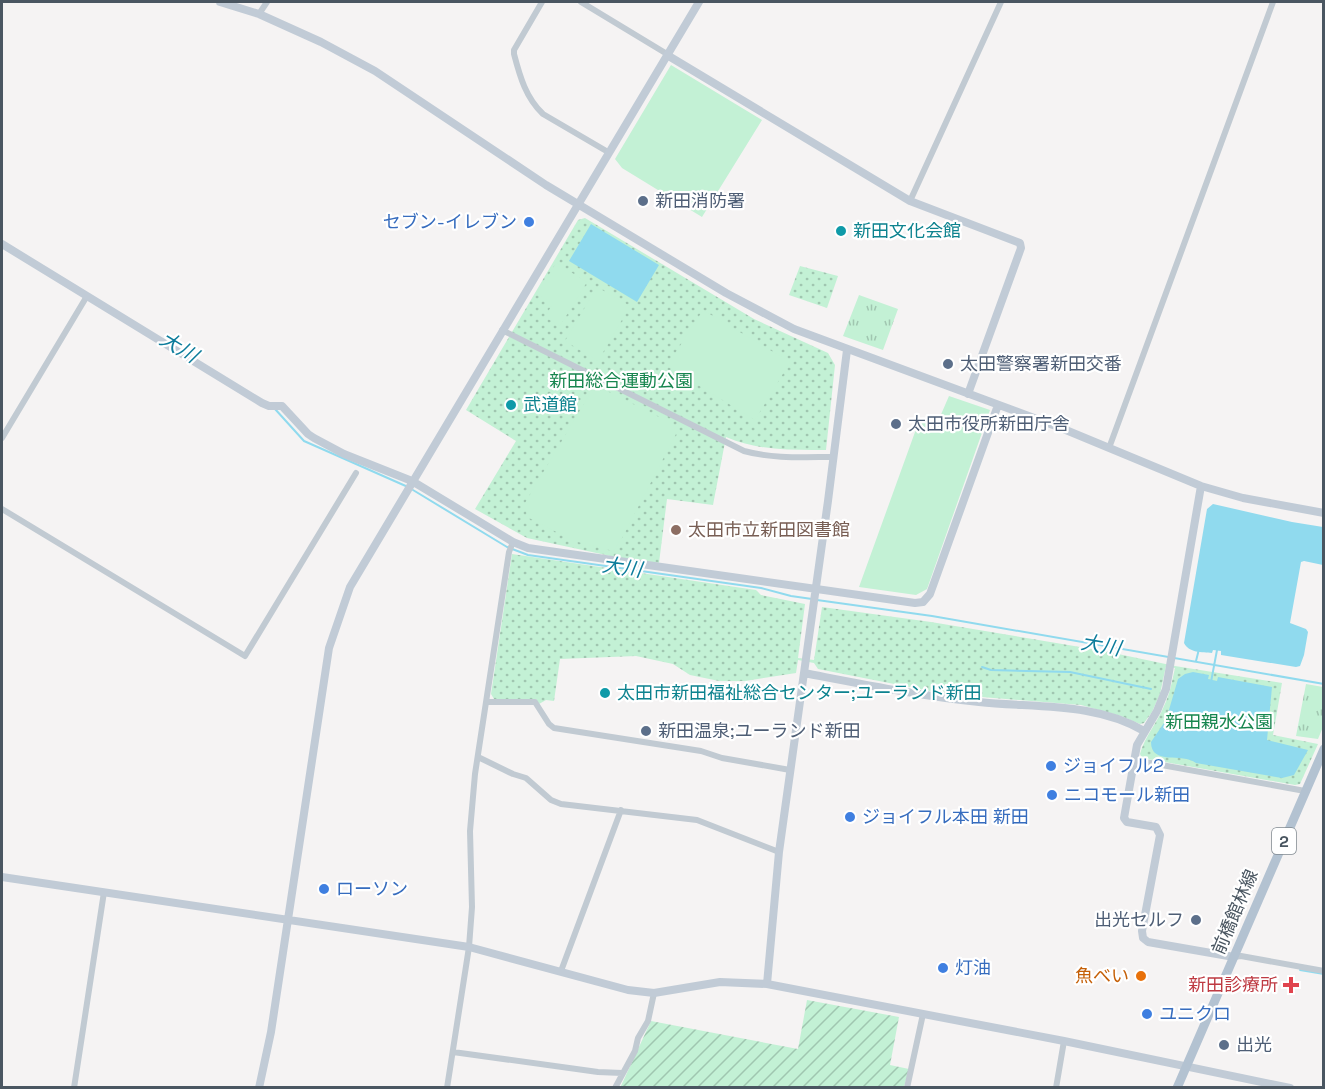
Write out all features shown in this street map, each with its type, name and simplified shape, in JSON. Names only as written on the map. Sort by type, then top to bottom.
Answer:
[{"type":"main road","name":"前橋館林線","points":[[1177,1088],[1323,749]]},
{"type":"street","points":[[220,2],[259,14],[321,42],[375,71],[546,185],[758,312],[847,350],[998,405],[1202,486],[1243,498],[1323,513]]},
{"type":"street","points":[[259,14],[267,2]]},
{"type":"street","points":[[542,2],[514,50],[525,90],[535,107],[543,114],[609,152]]},
{"type":"street","points":[[581,2],[910,201],[1021,245],[968,394]]},
{"type":"street","points":[[259,1088],[271,1032],[329,648],[350,587],[699,2]]},
{"type":"street","points":[[910,201],[1000,2]]},
{"type":"street","points":[[1109,448],[1273,2]]},
{"type":"street","points":[[2,244],[262,403],[269,406],[282,406],[314,438],[528,548],[816,592],[923,602],[930,594],[998,405]]},
{"type":"street","points":[[2,438],[87,296]]},
{"type":"street","points":[[502,330],[744,451],[783,457],[834,457]]},
{"type":"street","points":[[767,984],[779,852],[847,350]]},
{"type":"street","points":[[2,509],[245,656],[356,473]]},
{"type":"street","points":[[1202,486],[1162,700],[1137,745],[1125,820],[1156,828],[1160,835],[1142,931],[1143,938],[1148,942],[1323,971]]},
{"type":"street","points":[[447,1088],[469,947],[472,907],[470,831],[478,757],[509,552],[513,542]]},
{"type":"street","points":[[804,673],[952,699],[1081,710],[1117,718],[1144,731]]},
{"type":"street","points":[[487,702],[535,702],[554,728],[701,751],[722,758],[790,770]]},
{"type":"street","points":[[478,757],[526,778],[551,800],[561,804],[697,820],[779,852]]},
{"type":"street","points":[[1134,760],[1305,791]]},
{"type":"street","points":[[561,971],[621,810]]},
{"type":"street","points":[[2,877],[469,947],[628,990],[654,993],[720,982],[767,984],[1064,1041],[1290,1088]]},
{"type":"street","points":[[74,1088],[104,892]]},
{"type":"street","points":[[615,1088],[648,1021],[654,993]]},
{"type":"street","points":[[908,1088],[923,1014]]},
{"type":"street","points":[[1056,1088],[1064,1041]]},
{"type":"street","points":[[453,1052],[598,1072],[622,1073]]},
{"type":"green space","points":[[671,65],[762,120],[702,217],[622,168],[615,159]]},
{"type":"green space","name":"新田総合運動公園","points":[[585,218],[754,319],[828,353],[835,365],[826,450],[788,450],[763,447],[726,437],[713,505],[667,499],[659,563],[615,557],[527,538],[475,509],[516,441],[466,410],[578,220]]},
{"type":"green space","points":[[556,263],[587,282],[560,326],[545,317],[553,303],[537,294]]},
{"type":"green space","points":[[800,266],[838,276],[827,308],[789,295]]},
{"type":"green space","points":[[597,287],[630,306],[598,361],[565,341]]},
{"type":"green space","points":[[859,295],[898,309],[883,350],[843,336]]},
{"type":"green space","points":[[703,310],[790,362],[755,420],[667,366]]},
{"type":"green space","points":[[595,385],[673,424],[676,434],[621,540],[613,551],[574,541],[527,517],[525,503]]},
{"type":"green space","points":[[949,396],[990,410],[927,589],[916,595],[859,587],[919,421],[936,426]]},
{"type":"green space","name":"新田親水公園","points":[[512,554],[756,590],[761,595],[805,604],[798,658],[814,660],[822,607],[931,622],[1282,683],[1273,735],[1318,744],[1300,784],[1295,785],[1142,758],[1140,754],[1142,747],[1161,712],[1171,687],[1175,668],[1166,666],[1160,694],[1152,712],[1144,723],[1140,724],[1081,705],[945,694],[818,669],[814,663],[798,660],[796,673],[745,681],[719,681],[690,675],[673,664],[636,656],[560,659],[554,701],[546,700],[539,704],[536,699],[494,699],[491,694]]},
{"type":"green space","points":[[1306,684],[1323,687],[1323,727],[1318,739],[1296,736]]},
{"type":"green space","points":[[807,1000],[899,1017],[890,1065],[909,1069],[904,1087],[620,1088],[651,1021],[798,1049]]},
{"type":"water","points":[[591,224],[659,265],[637,302],[569,261]]},
{"type":"water","points":[[1213,504],[1323,527],[1323,565],[1301,562],[1290,623],[1308,632],[1300,666],[1221,655],[1221,651],[1213,650],[1212,653],[1196,651],[1189,649],[1184,643],[1207,509]]},
{"type":"water","points":[[1193,672],[1209,675],[1208,679],[1217,681],[1218,677],[1272,687],[1267,740],[1308,750],[1294,775],[1282,778],[1156,754],[1151,742],[1166,720],[1178,679]]},
{"type":"waterway","name":"大川","points":[[275,409],[304,441],[408,487]]},
{"type":"waterway","name":"大川","points":[[413,490],[507,547],[528,555],[761,588],[812,599]]},
{"type":"waterway","name":"大川","points":[[817,600],[932,616],[1324,684]]},
{"type":"waterway","points":[[1196,661],[1199,649]]},
{"type":"waterway","name":"大川","points":[[1211,682],[1217,650]]},
{"type":"waterway","points":[[982,667],[991,670],[1070,672],[1151,689]]},
{"type":"waterway","points":[[1300,970],[1324,974]]},
{"type":"place","name":"新田消防署","points":[[643,201]]},
{"type":"place","name":"セブン-イレブン","points":[[529,222]]},
{"type":"place","name":"新田文化会館","points":[[841,231]]},
{"type":"place","name":"太田警察署新田交番","points":[[948,364]]},
{"type":"place","name":"武道館","points":[[511,405]]},
{"type":"place","name":"太田市役所新田庁舎","points":[[896,424]]},
{"type":"place","name":"太田市立新田図書館","points":[[676,530]]},
{"type":"place","name":"太田市新田福祉総合センター;ユーランド新田","points":[[605,693]]},
{"type":"place","name":"新田温泉;ユーランド新田","points":[[646,731]]},
{"type":"place","name":"ジョイフル2","points":[[1051,766]]},
{"type":"place","name":"ニコモール新田","points":[[1052,795]]},
{"type":"place","name":"ジョイフル本田 新田","points":[[850,817]]},
{"type":"place","name":"ローソン","points":[[324,889]]},
{"type":"place","name":"出光セルフ","points":[[1196,920]]},
{"type":"place","name":"灯油","points":[[943,968]]},
{"type":"place","name":"魚べい","points":[[1141,976]]},
{"type":"place","name":"新田診療所","points":[[1291,985]]},
{"type":"place","name":"ユニクロ","points":[[1147,1014]]},
{"type":"place","name":"出光","points":[[1224,1045]]}]
